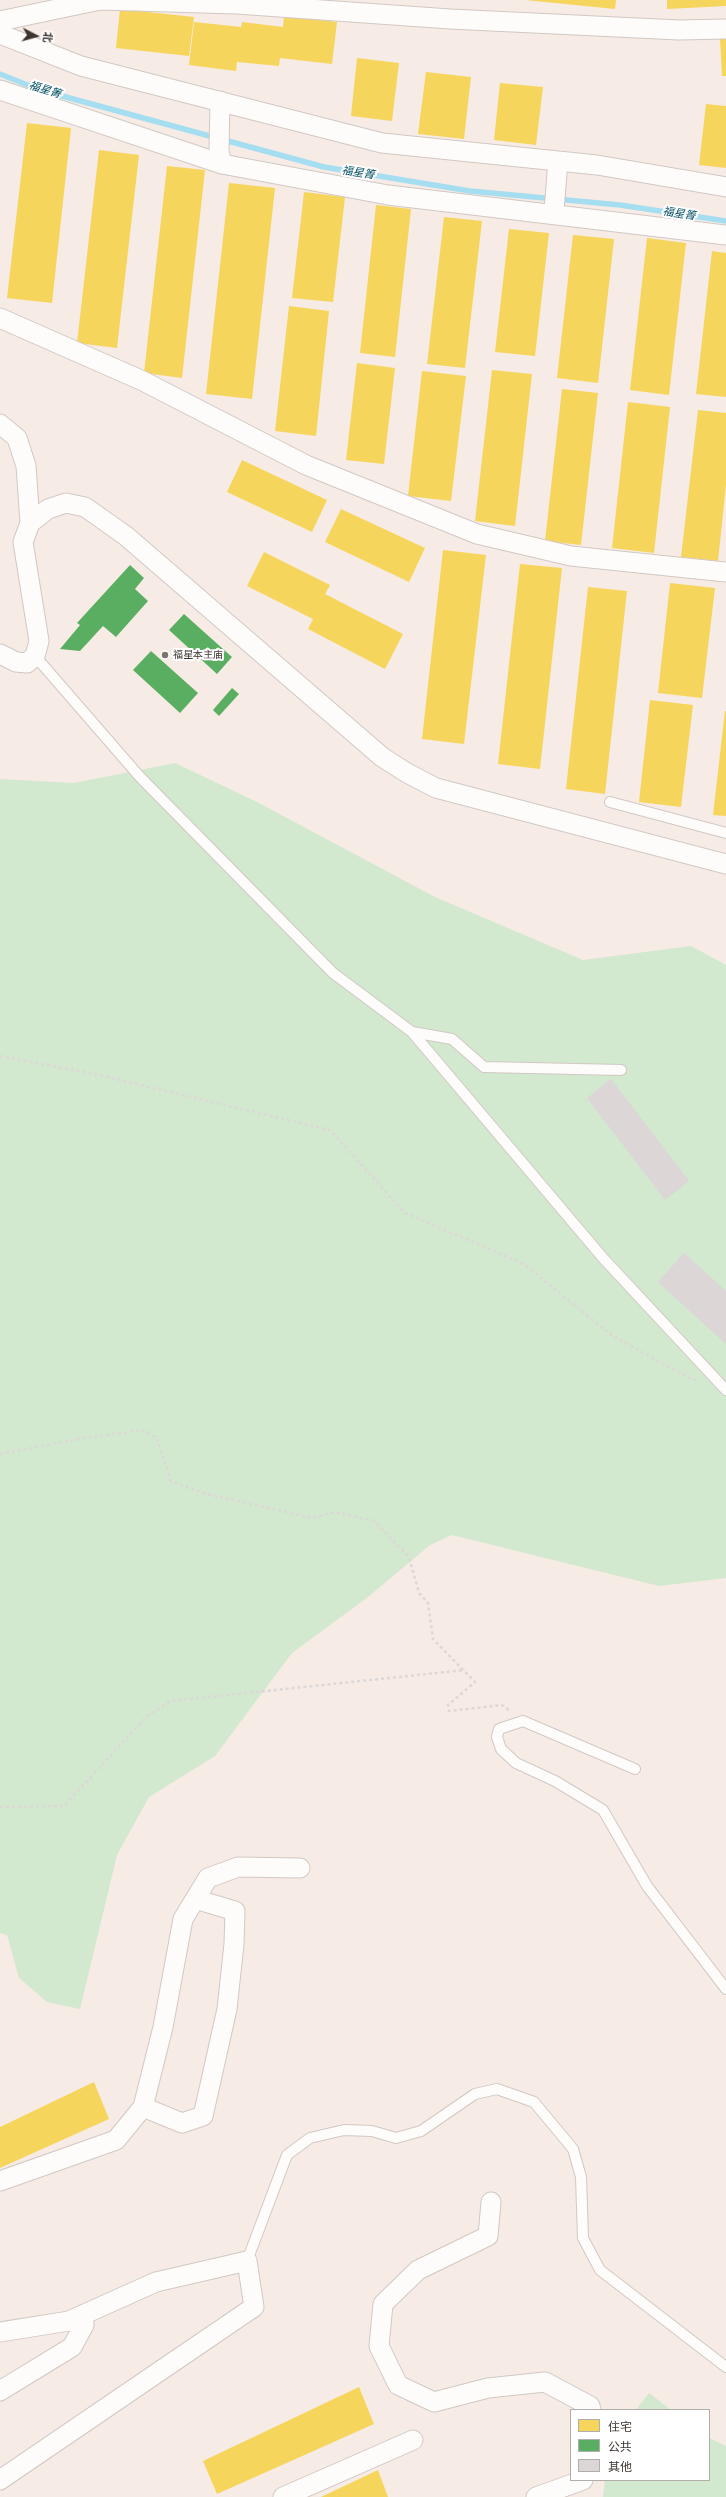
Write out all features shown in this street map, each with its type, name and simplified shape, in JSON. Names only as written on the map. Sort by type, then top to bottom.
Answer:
[{"type":"street","points":[[0,21],[100,0],[237,4],[450,19],[679,30],[726,29]]},
{"type":"street","points":[[0,34],[82,66],[382,143],[596,165],[726,187]]},
{"type":"street","points":[[0,90],[221,157],[388,195],[556,213],[726,235]]},
{"type":"street","points":[[220,101],[221,157]]},
{"type":"street","points":[[556,213],[558,161]]},
{"type":"street","points":[[0,318],[143,382],[306,465],[476,534],[571,556],[726,572]]},
{"type":"street","points":[[0,424],[17,438],[26,466],[30,523],[23,542],[39,641],[35,656],[27,663],[16,662],[0,654]]},
{"type":"street","points":[[30,523],[48,509],[66,503],[85,507],[126,536],[382,757],[430,785],[726,864]]},
{"type":"street","points":[[0,2181],[116,2140],[143,2107],[163,2027],[183,1919],[208,1878],[238,1867],[300,1868]]},
{"type":"street","points":[[143,2107],[182,2123],[203,2116],[228,2009],[234,1944],[235,1911],[195,1900]]},
{"type":"street","points":[[491,2202],[488,2236],[418,2270],[383,2304],[379,2346],[398,2385],[434,2402],[488,2388],[545,2382],[590,2406],[591,2409]]},
{"type":"street","points":[[0,2332],[69,2321],[156,2282],[247,2261],[254,2307],[0,2480]]},
{"type":"street","points":[[0,2391],[72,2347],[84,2325],[84,2314]]},
{"type":"street","points":[[283,2497],[413,2440]]},
{"type":"street","points":[[536,2497],[580,2481]]},
{"type":"lane","points":[[35,656],[140,777],[333,973],[412,1032],[603,1258],[726,1390]]},
{"type":"lane","points":[[610,802],[726,833]]},
{"type":"lane","points":[[412,1032],[452,1039],[484,1067],[621,1070]]},
{"type":"lane","points":[[635,1769],[523,1721],[499,1729],[497,1737],[501,1749],[516,1763],[555,1781],[603,1810],[647,1886],[726,1989]]},
{"type":"lane","points":[[247,2261],[287,2155],[310,2138],[344,2130],[372,2131],[396,2138],[421,2131],[475,2094],[497,2089],[534,2102],[573,2149],[581,2177],[583,2238],[600,2270],[726,2367]]},
{"type":"path","points":[[0,1056],[90,1073],[330,1130],[406,1213],[524,1264],[611,1335],[694,1380],[714,1377]]},
{"type":"path","points":[[0,1454],[84,1438],[144,1430],[157,1438],[171,1481],[203,1493],[312,1518],[334,1512],[374,1521],[409,1557],[418,1593],[428,1603],[433,1638],[475,1682],[448,1705],[449,1711],[502,1705],[523,1721]]},
{"type":"path","points":[[0,1807],[64,1806],[147,1716],[171,1701],[465,1670]]},
{"type":"green space","points":[[175,763],[257,802],[435,897],[583,960],[691,946],[726,965],[726,1578],[659,1586],[452,1535],[430,1545],[368,1597],[292,1653],[215,1756],[149,1797],[117,1855],[80,2009],[47,2002],[19,1978],[7,1935],[0,1933],[0,779],[74,783]]},
{"type":"green space","points":[[649,2393],[670,2409],[637,2409]]},
{"type":"green space","points":[[710,2438],[726,2446],[726,2497],[603,2497],[605,2481],[710,2481]]},
{"type":"building: 住宅","points":[[525,0],[616,0],[615,9]]},
{"type":"building: 住宅","points":[[667,0],[726,0],[726,6],[667,9]]},
{"type":"building: 住宅","points":[[120,9],[194,17],[189,56],[116,48]]},
{"type":"building: 住宅","points":[[284,16],[337,22],[332,64],[280,58],[279,66],[237,62],[236,71],[189,65],[194,22],[241,27],[242,22],[283,27]]},
{"type":"building: 住宅","points":[[720,38],[726,38],[726,76],[722,76]]},
{"type":"building: 住宅","points":[[357,58],[399,63],[392,121],[351,116]]},
{"type":"building: 住宅","points":[[426,72],[471,77],[464,139],[418,134]]},
{"type":"building: 住宅","points":[[500,83],[543,87],[536,145],[494,140]]},
{"type":"building: 住宅","points":[[706,104],[726,106],[726,168],[699,165]]},
{"type":"building: 住宅","points":[[27,123],[71,128],[52,303],[7,298]]},
{"type":"building: 住宅","points":[[99,150],[139,155],[117,348],[77,343]]},
{"type":"building: 住宅","points":[[167,166],[205,170],[182,378],[144,373]]},
{"type":"building: 住宅","points":[[229,183],[275,188],[252,399],[206,394]]},
{"type":"building: 住宅","points":[[304,192],[345,197],[333,302],[292,298]]},
{"type":"building: 住宅","points":[[376,205],[411,209],[395,357],[360,353]]},
{"type":"building: 住宅","points":[[444,217],[482,221],[465,368],[427,364]]},
{"type":"building: 住宅","points":[[509,229],[549,233],[535,356],[495,352]]},
{"type":"building: 住宅","points":[[573,235],[614,239],[598,383],[557,378]]},
{"type":"building: 住宅","points":[[647,238],[686,243],[669,395],[630,390]]},
{"type":"building: 住宅","points":[[712,251],[726,253],[726,397],[696,394]]},
{"type":"building: 住宅","points":[[289,306],[329,311],[316,436],[275,431]]},
{"type":"building: 住宅","points":[[357,363],[395,368],[384,464],[346,460]]},
{"type":"building: 住宅","points":[[492,370],[532,374],[515,526],[475,521]]},
{"type":"building: 住宅","points":[[422,371],[466,376],[451,501],[408,496]]},
{"type":"building: 住宅","points":[[562,389],[598,393],[581,545],[545,541]]},
{"type":"building: 住宅","points":[[628,402],[670,407],[654,553],[612,548]]},
{"type":"building: 住宅","points":[[698,410],[726,413],[726,485],[718,561],[681,557]]},
{"type":"building: 住宅","points":[[242,460],[327,500],[312,532],[227,492]]},
{"type":"building: 住宅","points":[[341,509],[425,548],[409,582],[325,542]]},
{"type":"building: 住宅","points":[[443,550],[486,555],[464,744],[422,739]]},
{"type":"building: 住宅","points":[[264,552],[330,585],[325,594],[403,634],[385,669],[308,629],[313,619],[247,586]]},
{"type":"building: 住宅","points":[[520,564],[562,568],[540,769],[498,764]]},
{"type":"building: 住宅","points":[[670,583],[715,588],[702,698],[658,693]]},
{"type":"building: 住宅","points":[[588,587],[627,591],[605,794],[566,789]]},
{"type":"building: 住宅","points":[[650,700],[693,705],[681,807],[639,802]]},
{"type":"building: 住宅","points":[[726,711],[726,816],[713,815]]},
{"type":"building: 住宅","points":[[94,2082],[109,2119],[0,2168],[0,2127]]},
{"type":"building: 住宅","points":[[359,2387],[374,2424],[217,2494],[203,2461]]},
{"type":"building: 住宅","points":[[378,2470],[388,2497],[321,2497]]},
{"type":"building: 公共","points":[[130,565],[144,578],[135,589],[148,601],[116,637],[103,626],[80,651],[60,649],[80,625],[77,623]]},
{"type":"building: 公共","points":[[184,614],[232,657],[217,674],[169,630]]},
{"type":"building: 公共","points":[[151,651],[198,693],[180,713],[133,670]]},
{"type":"building: 公共","points":[[232,688],[239,694],[219,716],[213,710]]},
{"type":"building: 其他","points":[[611,1079],[689,1181],[665,1200],[587,1098]]},
{"type":"building: 其他","points":[[684,1253],[726,1291],[726,1344],[658,1282]]},
{"type":"waterway","name":"福星箐","points":[[0,74],[40,90],[324,167],[470,191],[620,205],[726,221]]},
{"type":"place","name":"福星本主庙","points":[[165,655]]}]
